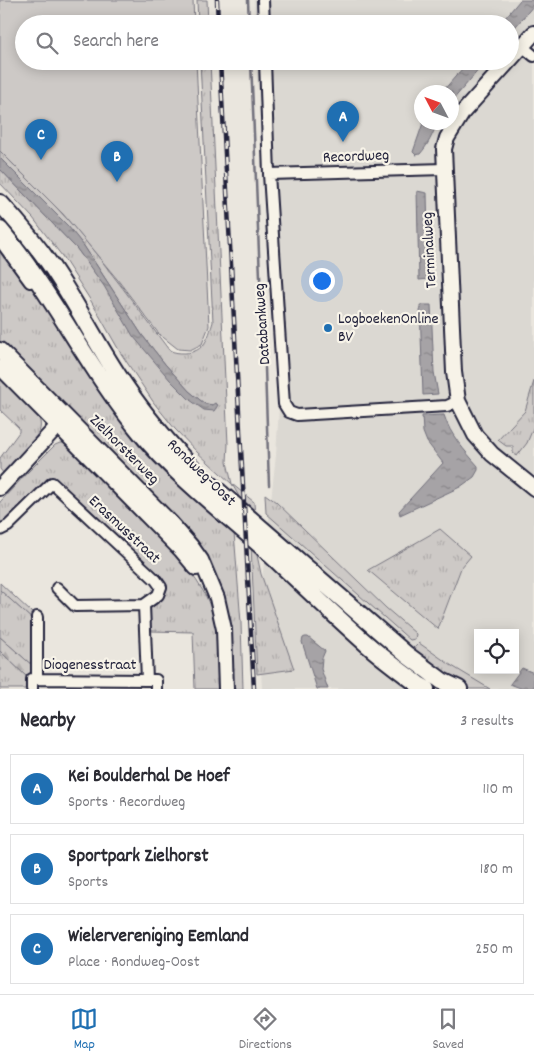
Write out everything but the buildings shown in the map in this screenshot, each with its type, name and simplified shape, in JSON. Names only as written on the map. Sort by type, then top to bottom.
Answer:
[{"type":"main road","name":"Rondweg-Oost","points":[[0,203],[26,232],[48,262],[64,285],[124,386],[166,441],[196,472],[406,655],[442,681],[459,689]]},
{"type":"main road","name":"Rondweg-Oost","points":[[0,230],[48,295],[109,392],[161,456],[369,646],[426,689]]},
{"type":"street","points":[[263,0],[264,15]]},
{"type":"street","name":"Terminalweg","points":[[519,50],[534,33]]},
{"type":"street","points":[[522,46],[534,56]]},
{"type":"street","name":"Databankweg","points":[[265,70],[269,174],[284,404],[289,412],[297,415],[447,406],[458,401]]},
{"type":"street","name":"Terminalweg","points":[[501,70],[463,112],[447,138],[444,149],[454,372],[458,401],[475,435],[492,454],[534,488]]},
{"type":"street","name":"Recordweg","points":[[269,174],[444,169]]},
{"type":"street","points":[[0,240],[30,282],[48,295]]},
{"type":"street","name":"Zielhorsterweg","points":[[0,350],[62,421]]},
{"type":"street","name":"Zielhorsterweg","points":[[0,367],[62,421],[180,533],[200,560],[217,598],[224,629],[226,689]]},
{"type":"street","points":[[0,488],[62,421]]},
{"type":"street","name":"Erasmusstraat","points":[[0,530],[8,526],[52,483],[156,580],[161,587],[158,595],[144,605]]},
{"type":"street","points":[[57,588],[75,606],[144,605],[148,680],[156,680],[156,689]]},
{"type":"street","points":[[34,683],[37,617]]},
{"type":"street","name":"Diogenesstraat","points":[[34,683],[148,680]]},
{"type":"shaded area","points":[[254,0],[534,0],[534,689],[262,689],[258,617],[276,455],[279,408],[257,70],[519,70],[519,15],[255,15]]},
{"type":"green space","points":[[0,0],[193,0],[194,15],[15,15],[15,70],[196,70],[209,326],[202,344],[190,350],[178,349],[159,334],[117,279],[63,214],[0,151]]},
{"type":"green space","points":[[197,0],[207,0],[208,15],[198,15]]},
{"type":"green space","points":[[200,70],[210,70],[228,444],[227,462],[232,484],[197,452],[154,403],[120,352],[91,301],[62,256],[33,218],[0,183],[0,169],[77,249],[190,400],[204,403],[189,391],[165,364],[142,335],[84,246],[67,226],[0,158],[0,151],[75,228],[169,350],[185,353],[197,350],[205,343],[213,322]]},
{"type":"green space","points":[[0,238],[11,250],[118,417],[143,447],[234,532],[241,623],[243,689],[231,689],[217,586],[0,347]]},
{"type":"green space","points":[[0,379],[39,417],[40,424],[40,429],[34,439],[4,474],[0,469],[0,458],[19,432],[19,428],[0,410]]},
{"type":"green space","points":[[534,381],[534,426],[527,443],[517,456],[513,453],[513,446],[506,446],[498,440],[525,411]]},
{"type":"green space","points":[[65,443],[174,554],[190,571],[200,586],[208,602],[215,626],[220,689],[195,689],[193,632],[150,631],[150,608],[162,580],[53,477],[20,511],[6,522],[0,524],[0,502],[55,445]]},
{"type":"green space","points":[[232,484],[254,502],[257,555],[261,574],[294,669],[257,674],[251,546],[242,522],[241,500]]},
{"type":"green space","points":[[265,494],[276,502],[386,608],[415,633],[415,639],[410,640],[266,513]]},
{"type":"green space","points":[[440,529],[471,556],[461,568],[438,629],[368,570]]},
{"type":"green space","points":[[0,583],[31,612],[33,620],[0,590]]},
{"type":"green space","points":[[0,590],[33,620],[34,667],[0,637]]},
{"type":"green space","points":[[0,637],[34,667],[28,678],[0,651]]},
{"type":"green space","points":[[419,643],[490,689],[470,689],[411,648]]},
{"type":"green space","points":[[0,651],[28,678],[28,689],[0,689]]},
{"type":"water","points":[[520,0],[534,0],[534,5],[519,22],[519,15],[508,15]]},
{"type":"water","points":[[461,70],[478,70],[459,93],[459,85],[448,85]]},
{"type":"water","points":[[421,130],[434,130],[420,154],[416,155],[413,152]]},
{"type":"water","points":[[0,158],[68,226],[84,246],[142,335],[189,391],[205,404],[212,405],[215,403],[218,405],[214,411],[204,410],[190,400],[170,380],[133,336],[104,286],[77,249],[0,169]]},
{"type":"water","points":[[417,191],[427,193],[429,279],[419,280]]},
{"type":"water","points":[[420,305],[431,305],[434,372],[438,394],[423,395]]},
{"type":"water","points":[[444,415],[454,436],[478,466],[478,470],[474,477],[460,487],[400,515],[399,511],[443,463],[427,442],[423,432],[422,416]]},
{"type":"water","points":[[305,637],[308,637],[325,651],[321,669],[328,689],[317,689],[302,642]]},
{"type":"water","points":[[522,668],[534,673],[534,689],[523,689],[510,684]]},
{"type":"waterway","points":[[248,0],[249,15]]},
{"type":"waterway","points":[[251,70],[263,349]]},
{"type":"waterway","points":[[265,368],[269,485]]},
{"type":"railway","points":[[217,0],[218,15]]},
{"type":"railway","points":[[220,70],[254,689]]},
{"type":"place","name":"Kei Boulderhal De Hoef","points":[[343,142]]},
{"type":"place","name":"Wielervereniging Eemland","points":[[41,160]]},
{"type":"place","name":"Sportpark Zielhorst","points":[[117,182]]},
{"type":"place","name":"LogboekenOnline BV","points":[[328,328]]}]
